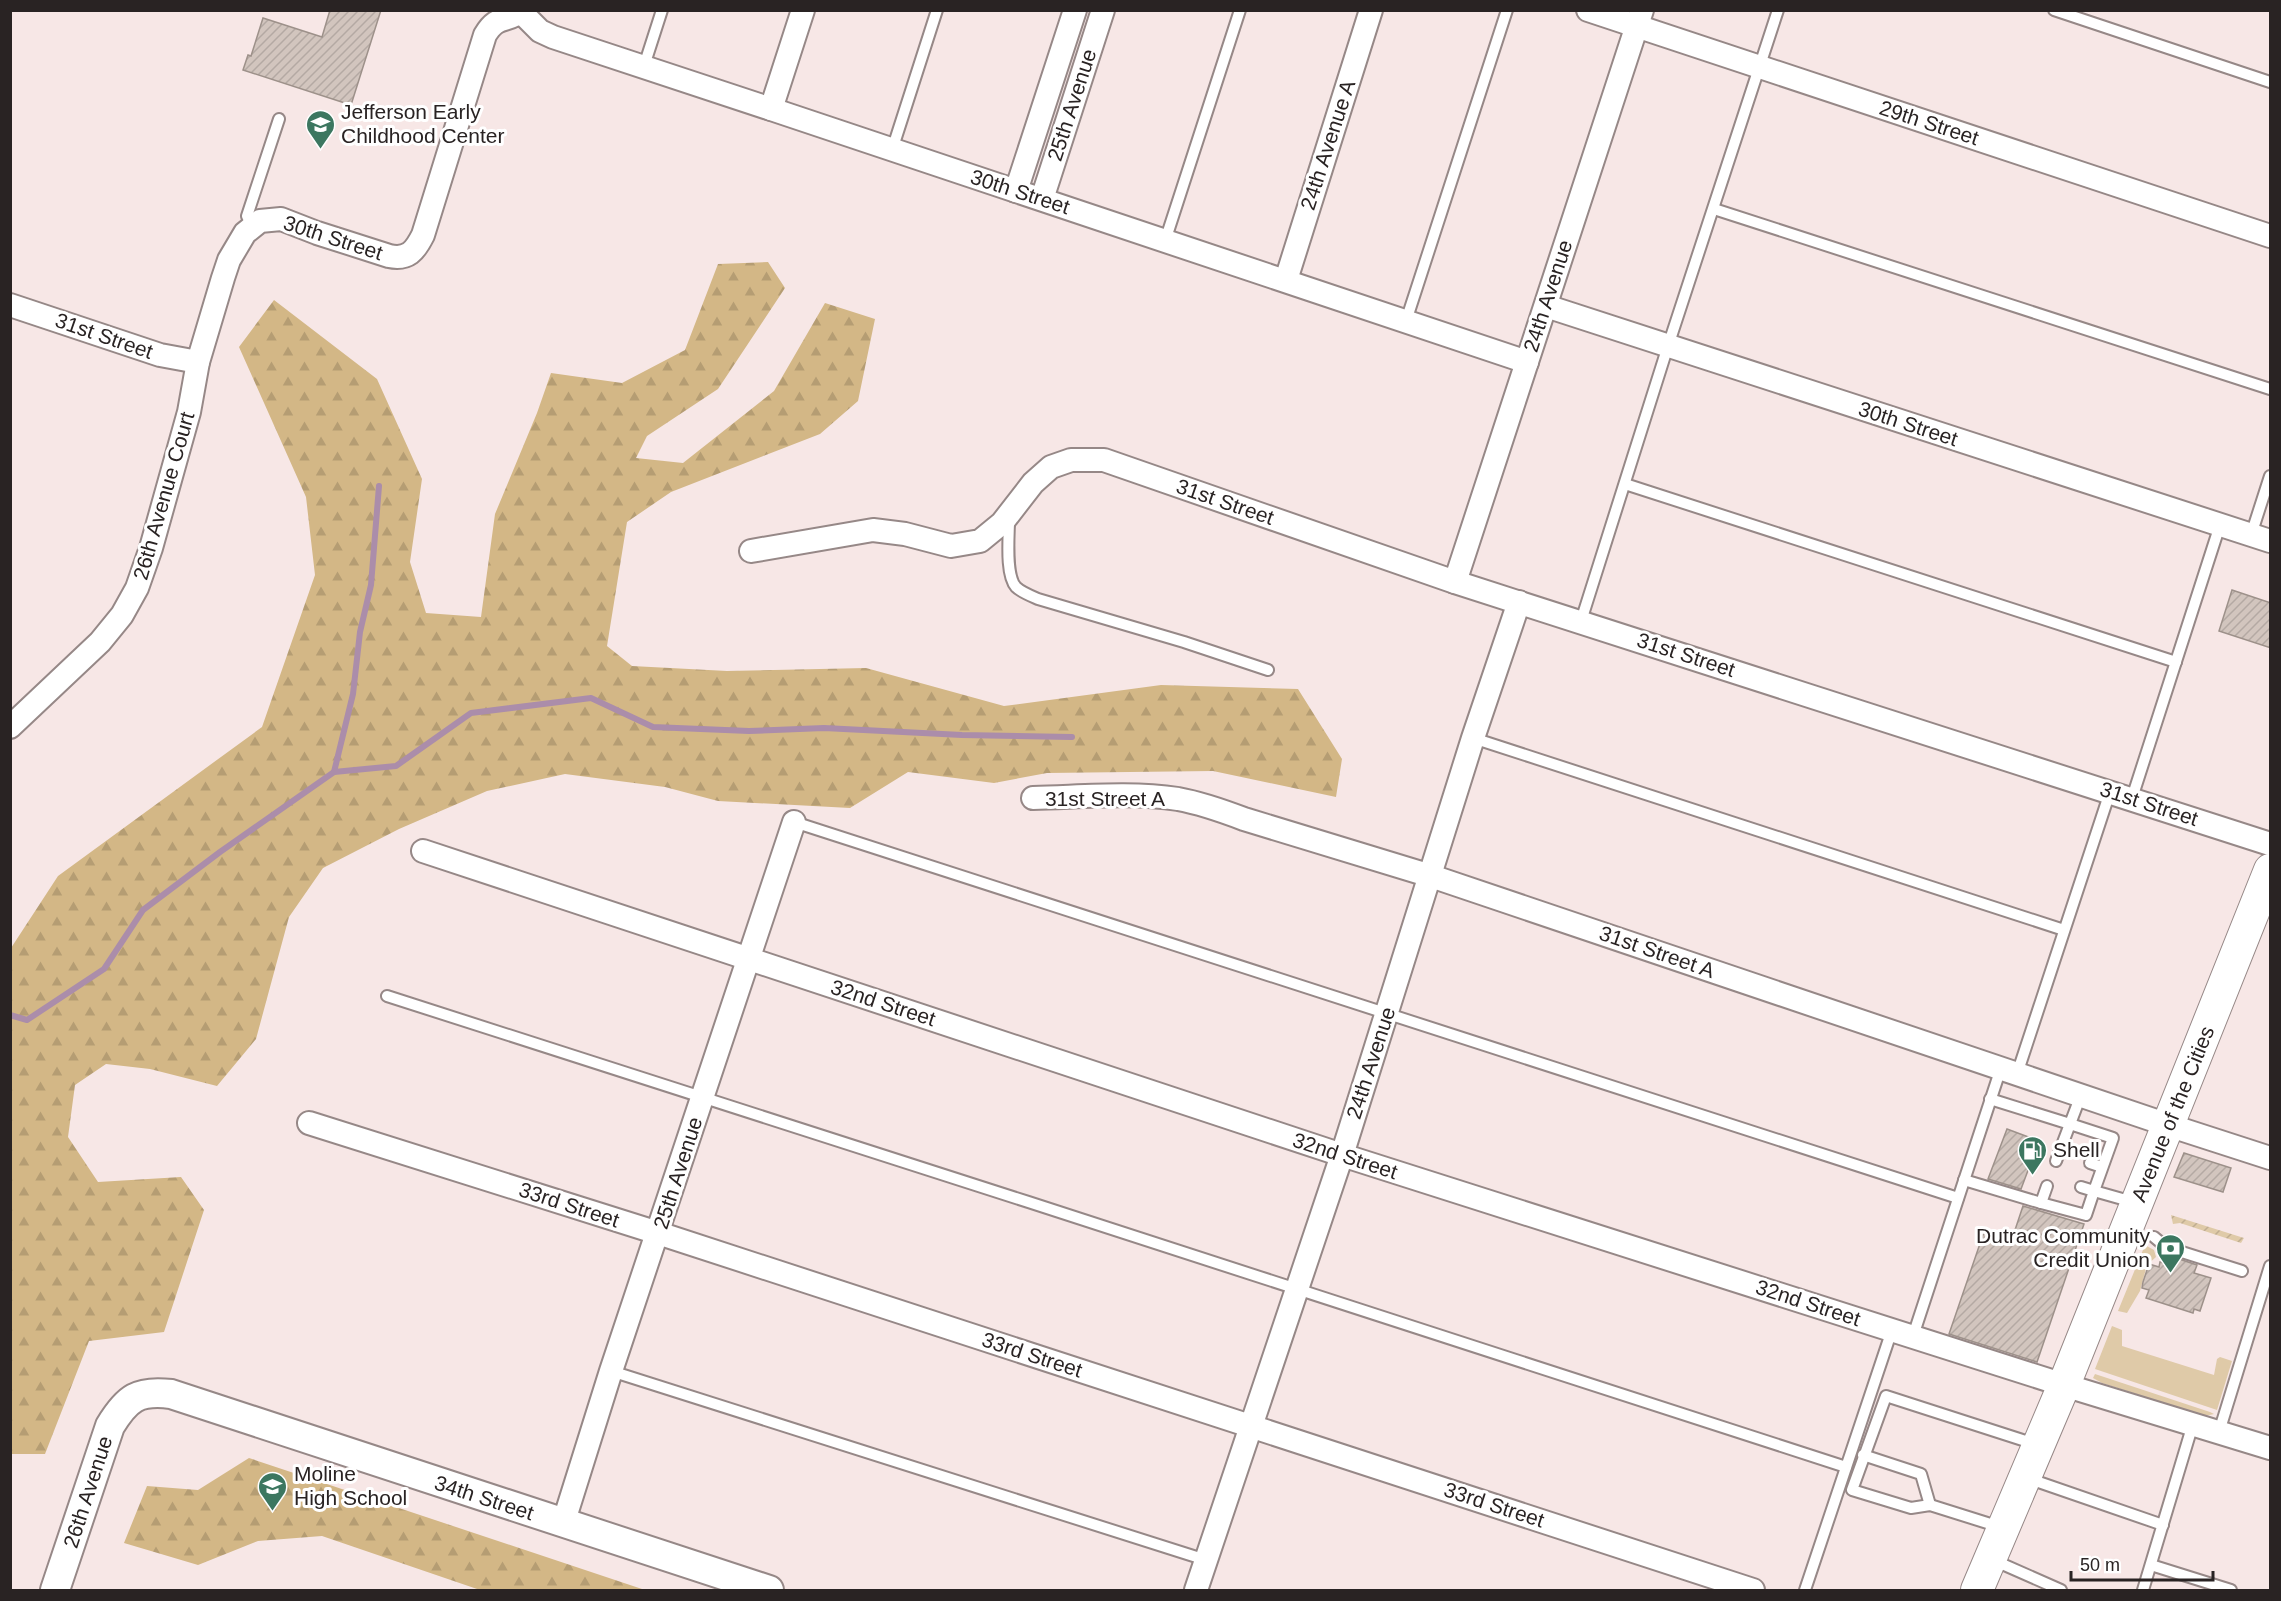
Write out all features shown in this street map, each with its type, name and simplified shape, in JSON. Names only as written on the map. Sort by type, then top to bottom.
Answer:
[{"type":"main road","name":"Avenue of the Cities","points":[[1977,1590],[2064,1385],[2271,870]]},
{"type":"street","points":[[771,108],[802,10]]},
{"type":"street","name":"25th Avenue","points":[[1016,191],[1076,10]]},
{"type":"street","name":"25th Avenue","points":[[1041,199],[1103,10]]},
{"type":"street","name":"24th Avenue A","points":[[1286,280],[1371,10]]},
{"type":"street","name":"29th Street","points":[[1588,10],[1639,18],[1759,68],[2271,236]]},
{"type":"street","name":"30th Street","points":[[252,227],[260,221],[281,219],[389,256],[399,258],[414,252],[423,235],[485,35],[496,21],[515,16],[522,11],[540,31],[553,38],[771,108],[1527,362]]},
{"type":"street","name":"24th Avenue","points":[[1455,582],[1639,18]]},
{"type":"street","name":"26th Avenue Court","points":[[10,727],[100,642],[130,603],[151,548],[189,412],[198,362],[229,260],[252,227]]},
{"type":"street","name":"31st Street","points":[[10,305],[160,355],[198,362]]},
{"type":"street","name":"30th Street","points":[[1546,306],[2261,538]]},
{"type":"street","name":"31st Street","points":[[751,551],[873,530],[905,534],[951,546],[980,541],[1002,523],[1034,483],[1051,467],[1071,460],[1104,460],[1455,582],[2271,844]]},
{"type":"street","name":"24th Avenue","points":[[1196,1590],[1342,1155],[1473,738],[1519,602]]},
{"type":"street","name":"31st Street A","points":[[1034,798],[1101,795],[1178,799],[1222,810],[1244,819],[1431,876],[2271,1158]]},
{"type":"street","name":"25th Avenue","points":[[562,1524],[794,822]]},
{"type":"street","name":"32nd Street","points":[[423,851],[1342,1155],[2064,1385],[2271,1448]]},
{"type":"street","name":"33rd Street","points":[[309,1123],[658,1233],[1753,1590]]},
{"type":"street","name":"34th Street","points":[[131,1401],[139,1394],[152,1392],[171,1394],[769,1590]]},
{"type":"street","name":"26th Avenue","points":[[55,1590],[110,1425],[120,1410],[131,1401]]},
{"type":"lane","points":[[644,66],[662,10]]},
{"type":"lane","points":[[892,150],[937,10]]},
{"type":"lane","points":[[1166,241],[1240,10]]},
{"type":"lane","points":[[1406,321],[1507,10]]},
{"type":"lane","points":[[1581,621],[1668,345],[1778,10]]},
{"type":"lane","points":[[2054,10],[2271,82]]},
{"type":"lane","points":[[252,227],[247,216],[279,119]]},
{"type":"lane","points":[[1714,209],[2271,389]]},
{"type":"lane","points":[[2261,538],[2271,476]]},
{"type":"lane","points":[[1625,484],[2176,662]]},
{"type":"lane","points":[[1009,513],[1009,564],[1012,580],[1017,588],[1038,599],[1184,642],[1268,670]]},
{"type":"lane","points":[[2132,798],[2220,525]]},
{"type":"lane","points":[[1473,738],[2064,930]]},
{"type":"lane","points":[[1805,1590],[1846,1467],[1958,1198],[1990,1100],[2009,1071],[2064,930],[2110,791]]},
{"type":"lane","points":[[794,822],[1958,1198]]},
{"type":"lane","points":[[387,996],[703,1096],[1846,1467]]},
{"type":"lane","points":[[2061,1156],[2081,1095]]},
{"type":"lane","points":[[1964,1180],[2086,1215],[2113,1138],[1990,1100]]},
{"type":"lane","points":[[2090,1163],[2102,1167]]},
{"type":"lane","points":[[2041,1203],[2047,1186]]},
{"type":"lane","points":[[2081,1186],[2136,1203]]},
{"type":"lane","points":[[2154,1237],[2166,1247],[2242,1270]]},
{"type":"lane","points":[[2218,1432],[2265,1303],[2271,1266]]},
{"type":"lane","points":[[611,1371],[1206,1560]]},
{"type":"lane","points":[[2003,1528],[1930,1505],[1911,1508],[1852,1490],[1886,1396],[2038,1445]]},
{"type":"lane","points":[[2143,1590],[2193,1424]]},
{"type":"lane","points":[[1863,1455],[1921,1474],[1930,1505]]},
{"type":"lane","points":[[2025,1478],[2163,1525]]},
{"type":"lane","points":[[1990,1559],[2061,1590]]},
{"type":"lane","points":[[2151,1565],[2231,1590]]},
{"type":"shaded area","points":[[2171,1215],[2244,1238],[2241,1243],[2180,1223],[2173,1224]]},
{"type":"shaded area","points":[[2145,1245],[2154,1250],[2156,1257],[2147,1265],[2140,1291],[2127,1313],[2118,1311]]},
{"type":"shaded area","points":[[2112,1326],[2122,1330],[2122,1346],[2214,1375],[2217,1359],[2220,1357],[2232,1361],[2217,1410],[2095,1369]]},
{"type":"shaded area","points":[[2095,1374],[2214,1414],[2205,1416],[2102,1383],[2093,1378]]},
{"type":"green space","points":[[768,262],[785,288],[718,389],[647,436],[636,458],[683,463],[774,391],[825,303],[875,319],[858,401],[820,434],[671,492],[627,522],[607,646],[632,666],[727,671],[866,668],[1004,706],[1161,685],[1298,689],[1342,759],[1336,797],[1213,771],[1047,773],[994,783],[908,772],[850,808],[718,801],[665,787],[565,774],[487,791],[399,829],[323,868],[289,917],[256,1039],[217,1086],[150,1069],[106,1064],[75,1085],[68,1137],[98,1182],[181,1177],[204,1210],[164,1332],[89,1341],[45,1454],[11,1454],[11,948],[58,876],[262,727],[315,575],[306,497],[239,347],[274,300],[377,379],[422,479],[410,562],[426,613],[481,617],[495,514],[551,373],[622,383],[685,350],[718,264]]},
{"type":"green space","points":[[249,1458],[645,1590],[480,1590],[322,1536],[258,1541],[198,1565],[124,1543],[147,1486],[198,1490]]},
{"type":"building","points":[[330,10],[381,10],[351,105],[243,70],[248,55],[251,56],[263,18],[322,37]]},
{"type":"building","points":[[2232,590],[2271,603],[2271,648],[2219,631]]},
{"type":"building","points":[[2007,1129],[2039,1141],[2021,1189],[1988,1179]]},
{"type":"building","points":[[2184,1153],[2231,1168],[2223,1192],[2174,1177]]},
{"type":"building","points":[[2023,1206],[2084,1224],[2037,1362],[1949,1334],[1985,1229],[2012,1239]]},
{"type":"building","name":"Dutrac Community Credit Union","points":[[2173,1257],[2197,1265],[2194,1273],[2211,1278],[2200,1311],[2194,1309],[2193,1313],[2146,1298],[2149,1290],[2142,1288],[2149,1264],[2159,1267],[2160,1262],[2170,1265]]},
{"type":"waterway","points":[[334,772],[353,694],[360,632],[371,585],[379,486]]},
{"type":"waterway","points":[[10,1015],[27,1020],[104,969],[143,910],[220,852],[334,772],[396,766],[471,713],[591,698],[653,727],[749,731],[824,728],[962,735],[1072,737]]},
{"type":"place","name":"Jefferson Early Childhood Center","points":[[320,150]]},
{"type":"place","name":"Shell","points":[[2032,1176]]},
{"type":"place","name":"Dutrac Community Credit Union","points":[[2171,1274]]},
{"type":"place","name":"Moline High School","points":[[273,1512]]}]
